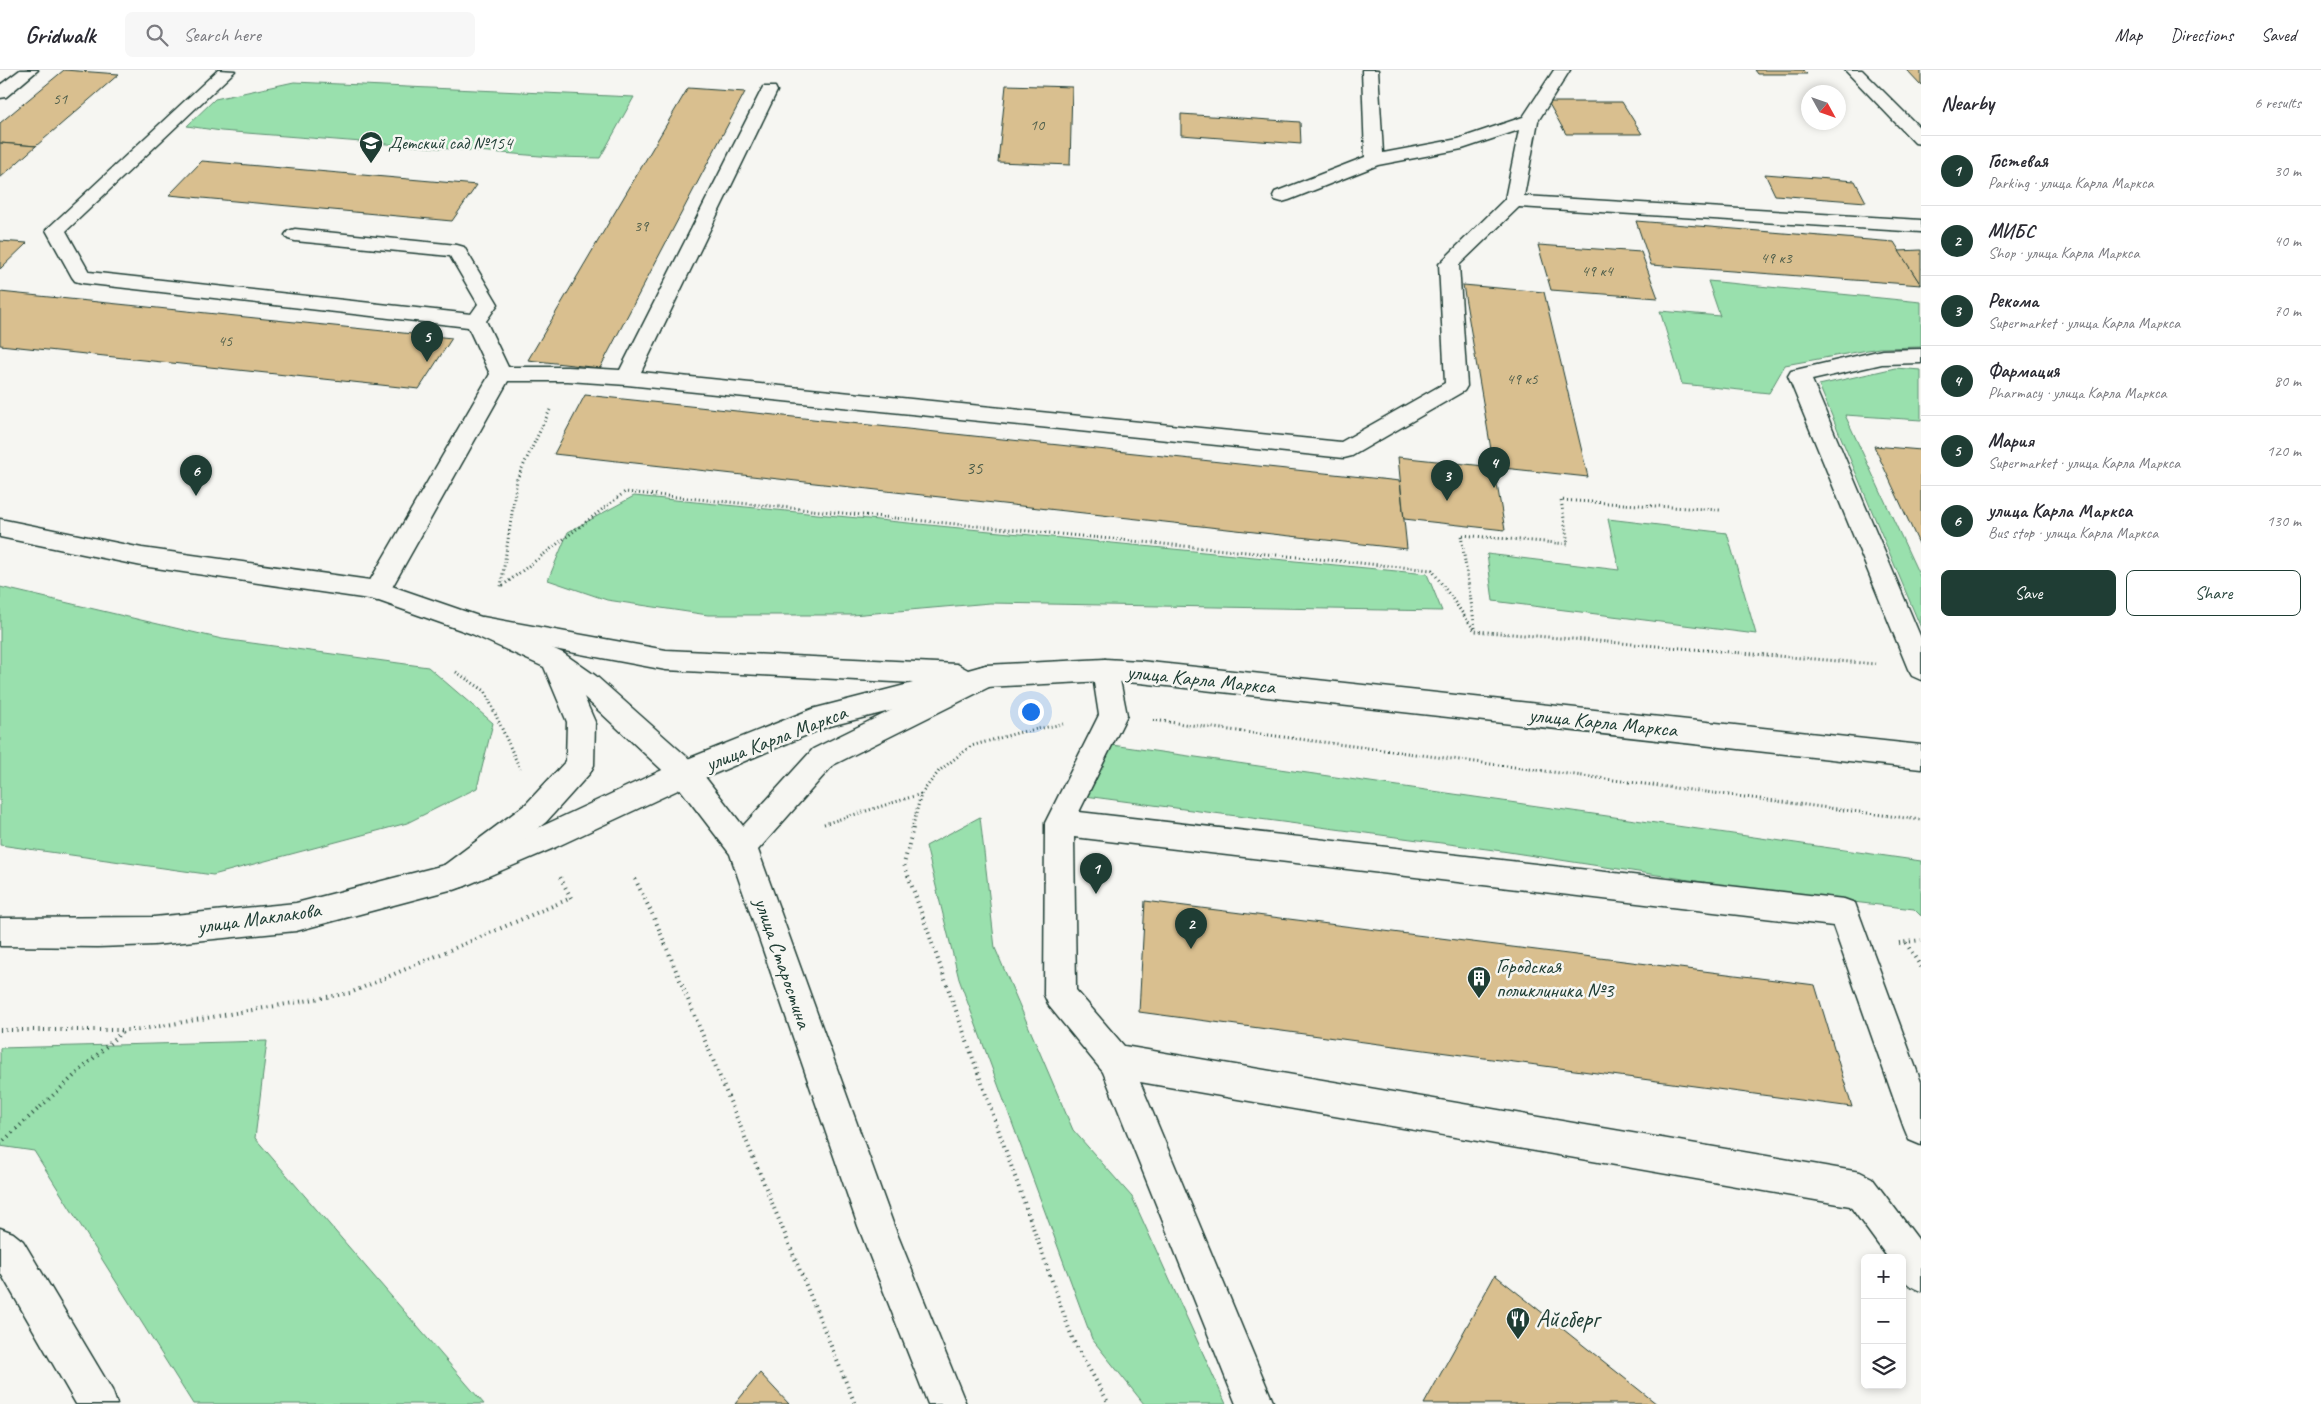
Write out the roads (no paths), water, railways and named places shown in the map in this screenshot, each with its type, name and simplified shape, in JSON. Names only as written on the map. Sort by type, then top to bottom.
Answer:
[{"type":"street","points":[[0,93],[30,70]]},
{"type":"street","points":[[225,70],[56,230],[82,277],[476,321]]},
{"type":"street","points":[[1370,70],[1374,160]]},
{"type":"street","points":[[501,374],[568,374],[626,378],[1344,450],[1456,386],[1449,264],[1514,201],[1529,121],[1562,70]]},
{"type":"street","points":[[1852,70],[1921,139]]},
{"type":"street","points":[[626,378],[769,90]]},
{"type":"street","points":[[1282,196],[1374,160],[1462,144],[1529,121]]},
{"type":"street","points":[[1514,201],[1921,226]]},
{"type":"street","points":[[295,236],[457,251],[488,304],[476,321]]},
{"type":"street","points":[[476,321],[501,374]]},
{"type":"street","points":[[1921,356],[1882,357],[1799,376],[1921,668]]},
{"type":"street","points":[[377,591],[501,374]]},
{"type":"street","points":[[0,528],[142,557],[377,591],[481,627],[666,660],[986,676]]},
{"type":"street","name":"улица Старостина","points":[[481,627],[554,660],[587,684],[685,773],[742,848],[876,1226],[921,1343],[947,1404]]},
{"type":"street","points":[[454,876],[536,813],[580,765],[581,722],[554,660]]},
{"type":"street","points":[[1105,670],[1113,715],[1060,823],[1060,995],[1114,1061],[1255,1404]]},
{"type":"street","name":"улица Карла Маркса","points":[[511,853],[685,773],[822,717],[986,676],[1105,670],[1431,703],[1921,757]]},
{"type":"street","points":[[742,848],[823,757],[986,676]]},
{"type":"street","points":[[1060,823],[1844,913],[1921,1128]]},
{"type":"street","name":"улица Маклакова","points":[[0,932],[154,931],[296,917],[454,876],[511,853]]},
{"type":"street","points":[[1114,1061],[1860,1190],[1921,1273]]},
{"type":"street","points":[[0,1246],[10,1254],[98,1404]]},
{"type":"place","name":"Детский сад №154","points":[[371,164]]},
{"type":"place","name":"Мария","points":[[427,362]]},
{"type":"place","name":"Фармация","points":[[1494,488]]},
{"type":"place","name":"улица Карла Маркса","points":[[196,496]]},
{"type":"place","name":"Рекома","points":[[1447,501]]},
{"type":"place","name":"Гостевая","points":[[1096,894]]},
{"type":"place","name":"МИБС","points":[[1191,949]]},
{"type":"place","name":"Городская поликлиника №3","points":[[1479,999]]},
{"type":"place","name":"Айсберг","points":[[1518,1340]]}]
